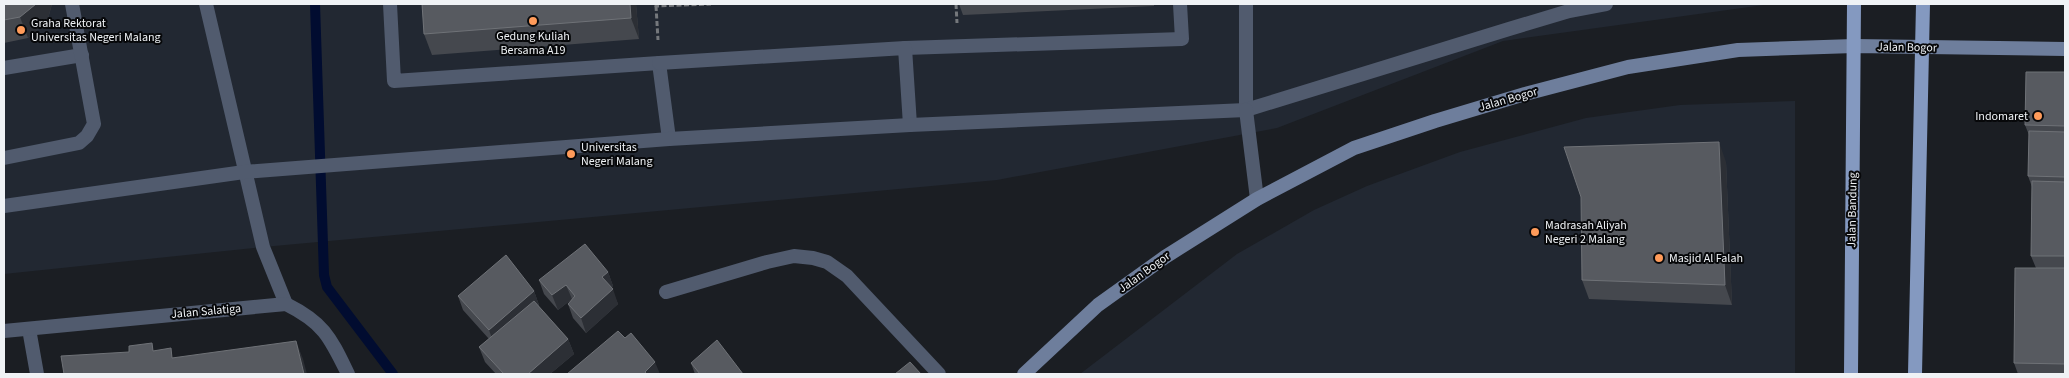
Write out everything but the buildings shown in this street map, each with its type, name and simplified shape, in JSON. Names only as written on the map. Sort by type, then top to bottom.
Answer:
[{"type":"main road","name":"Jalan Bandung","points":[[1850,374],[1854,4]]},
{"type":"main road","points":[[1915,374],[1923,4]]},
{"type":"main road","name":"Jalan Bogor","points":[[1024,374],[1098,305],[1165,257],[1257,199],[1354,148],[1525,94],[1618,69],[1738,50],[1854,46],[2065,49]]},
{"type":"street","points":[[4,158],[79,143],[87,136],[94,124],[72,4]]},
{"type":"street","points":[[206,4],[244,172],[263,246],[286,304],[307,315],[328,334],[348,374]]},
{"type":"street","points":[[390,4],[394,81],[905,48],[1182,40],[1180,4]]},
{"type":"street","points":[[1246,4],[1246,110],[1257,199]]},
{"type":"street","points":[[4,206],[244,172],[304,167],[669,139],[910,125],[1246,110],[1508,29],[1606,4]]},
{"type":"street","points":[[905,48],[910,125]]},
{"type":"street","points":[[4,68],[82,55]]},
{"type":"street","points":[[659,63],[669,139]]},
{"type":"street","points":[[666,292],[767,262],[794,256],[827,262],[847,276],[939,374]]},
{"type":"street","name":"Jalan Salatiga","points":[[4,331],[286,304]]},
{"type":"street","points":[[29,329],[38,374]]},
{"type":"path","points":[[659,63],[656,5],[711,4]]},
{"type":"shaded area","name":"Universitas Negeri Malang","points":[[4,4],[1771,4],[1503,41],[1277,128],[997,180],[263,247],[4,274]]},
{"type":"shaded area","name":"Madrasah Aliyah Negeri 2 Malang","points":[[1795,101],[1795,374],[1080,374],[1237,254],[1314,210],[1367,186],[1460,152],[1586,118],[1680,105]]},
{"type":"waterway","points":[[315,4],[324,275],[327,287],[393,374]]},
{"type":"place","name":"Gedung Kuliah Bersama A19","points":[[533,21]]},
{"type":"place","name":"Graha Rektorat Universitas Negeri Malang","points":[[21,30]]},
{"type":"place","name":"Indomaret","points":[[2038,116]]},
{"type":"place","name":"Universitas Negeri Malang","points":[[571,154]]},
{"type":"place","name":"Madrasah Aliyah Negeri 2 Malang","points":[[1535,232]]},
{"type":"place","name":"Masjid Al Falah","points":[[1659,258]]}]
